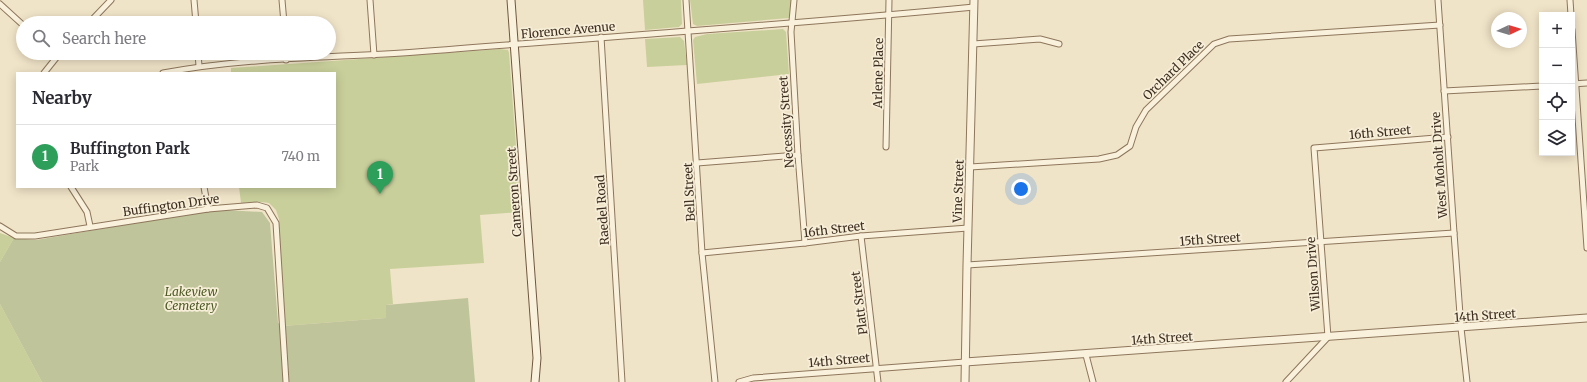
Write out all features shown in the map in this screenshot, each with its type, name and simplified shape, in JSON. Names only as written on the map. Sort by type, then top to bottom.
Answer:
[{"type":"street","points":[[96,16],[111,0]]},
{"type":"street","points":[[194,0],[195,16]]},
{"type":"street","points":[[282,0],[283,16]]},
{"type":"street","points":[[370,0],[374,55]]},
{"type":"street","name":"Cameron Street","points":[[511,0],[537,358],[535,382]]},
{"type":"street","name":"Bell Street","points":[[686,0],[702,253],[715,382]]},
{"type":"street","name":"Necessity Street","points":[[794,0],[791,32],[805,243]]},
{"type":"street","name":"Arlene Place","points":[[886,147],[889,0]]},
{"type":"street","name":"West Moholt Drive","points":[[1438,0],[1461,328],[1467,382]]},
{"type":"street","points":[[1570,0],[1571,12]]},
{"type":"street","name":"Florence Avenue","points":[[336,57],[889,15],[974,3]]},
{"type":"street","name":"Vine Street","points":[[965,382],[974,3]]},
{"type":"street","points":[[0,4],[16,19]]},
{"type":"street","name":"Orchard Place","points":[[970,167],[1099,159],[1117,155],[1130,146],[1136,127],[1146,110],[1214,44],[1229,39],[1440,25]]},
{"type":"street","name":"Raedel Road","points":[[601,37],[622,382]]},
{"type":"street","points":[[973,44],[1040,39],[1059,44]]},
{"type":"street","points":[[45,72],[53,60]]},
{"type":"street","points":[[199,60],[199,66]]},
{"type":"street","name":"Florence Avenue","points":[[168,72],[199,66],[286,60]]},
{"type":"street","points":[[1575,84],[1587,83]]},
{"type":"street","points":[[1444,92],[1539,86]]},
{"type":"street","points":[[1575,97],[1587,247]]},
{"type":"street","name":"16th Street","points":[[1314,148],[1448,137]]},
{"type":"street","name":"Wilson Drive","points":[[1314,148],[1328,336]]},
{"type":"street","points":[[697,163],[798,155]]},
{"type":"street","points":[[72,188],[87,212],[90,226]]},
{"type":"street","points":[[204,188],[208,208]]},
{"type":"street","name":"Buffington Drive","points":[[0,226],[16,236],[25,237],[208,208],[257,205],[267,208],[276,222],[286,382]]},
{"type":"street","name":"16th Street","points":[[702,253],[861,236],[968,228]]},
{"type":"street","name":"15th Street","points":[[967,265],[1454,233]]},
{"type":"street","name":"Platt Street","points":[[861,236],[878,382]]},
{"type":"street","name":"14th Street","points":[[739,382],[754,378],[877,368],[1086,355],[1587,318]]},
{"type":"street","points":[[1286,382],[1328,336]]},
{"type":"street","points":[[1086,355],[1093,382]]},
{"type":"green space","points":[[643,0],[681,0],[682,24],[679,27],[645,30]]},
{"type":"green space","points":[[690,0],[792,0],[791,16],[789,18],[697,26],[693,24]]},
{"type":"green space","points":[[783,29],[786,32],[789,74],[697,84],[693,40],[695,37],[707,34]]},
{"type":"green space","points":[[680,37],[684,41],[687,65],[647,67],[645,39]]},
{"type":"green space","points":[[500,49],[508,50],[521,212],[480,215],[484,263],[390,269],[393,304],[386,305],[386,318],[283,326],[279,219],[276,210],[269,203],[241,203],[239,188],[336,188],[336,72],[231,72],[231,68]]},
{"type":"green space","name":"Lakeview Cemetery","points":[[223,210],[262,212],[270,223],[278,323],[283,326],[386,318],[386,305],[468,298],[475,382],[42,382],[0,304],[0,262],[14,238],[36,240],[189,214]]},
{"type":"green space","points":[[0,233],[14,238],[0,262]]},
{"type":"green space","points":[[0,304],[42,382],[0,382]]},
{"type":"place","name":"Buffington Park","points":[[380,194]]}]
